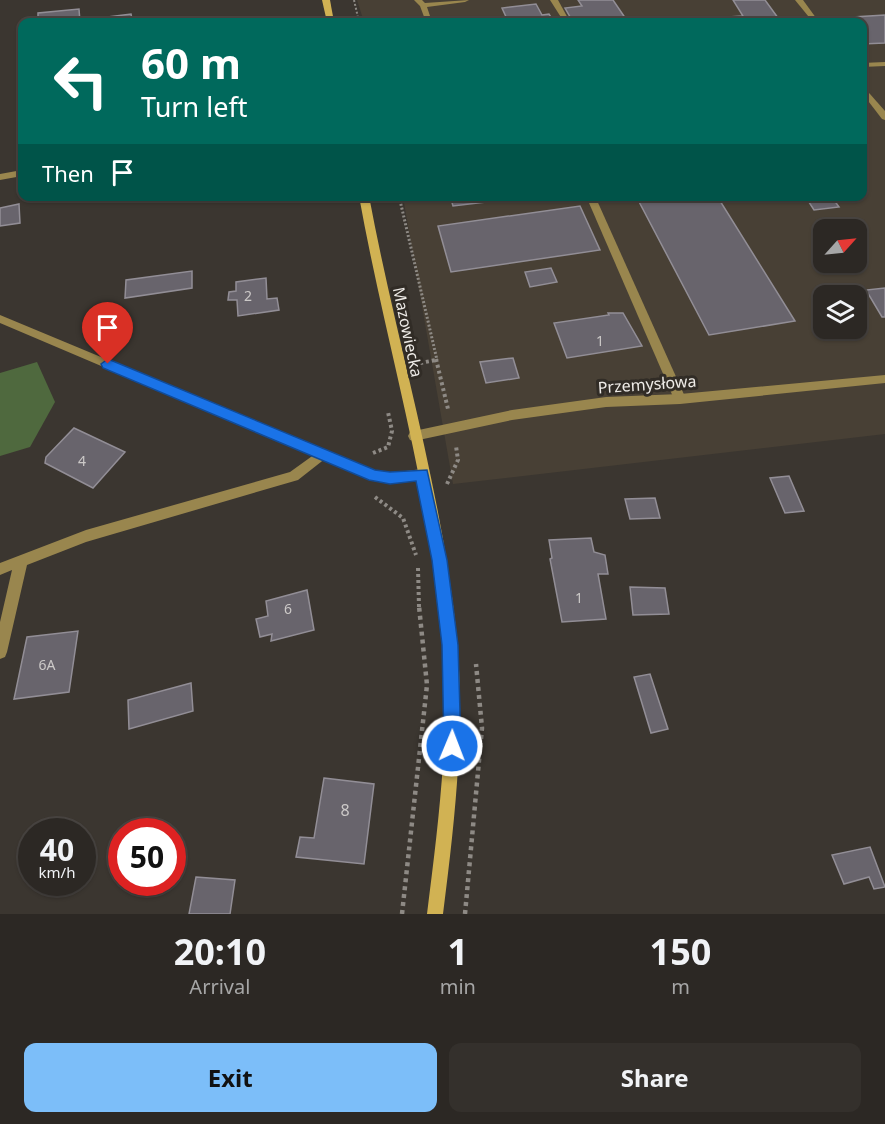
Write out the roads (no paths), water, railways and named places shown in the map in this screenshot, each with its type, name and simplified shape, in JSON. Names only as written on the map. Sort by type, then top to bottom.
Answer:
[{"type":"main road","points":[[326,0],[330,18]]},
{"type":"main road","name":"Mazowiecka","points":[[365,201],[440,560],[453,693],[448,799],[435,914]]},
{"type":"street","points":[[427,18],[421,2],[465,0]]},
{"type":"street","points":[[554,0],[565,18]]},
{"type":"street","points":[[800,0],[813,18]]},
{"type":"street","points":[[867,65],[885,64]]},
{"type":"street","points":[[867,94],[885,117]]},
{"type":"street","points":[[0,177],[18,174]]},
{"type":"street","points":[[593,201],[680,399]]},
{"type":"street","points":[[0,319],[374,476],[390,478],[422,474]]},
{"type":"street","name":"Przemysłowa","points":[[414,436],[512,415],[606,402],[680,399],[885,379]]},
{"type":"street","points":[[0,569],[87,536],[294,476],[322,454]]},
{"type":"street","points":[[0,652],[21,562]]}]
